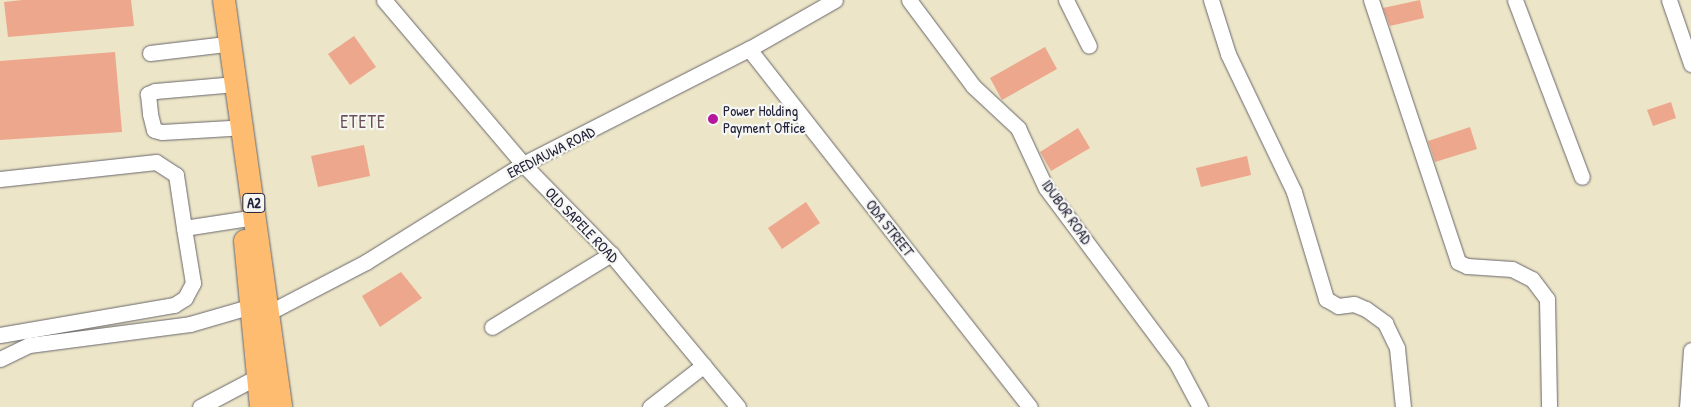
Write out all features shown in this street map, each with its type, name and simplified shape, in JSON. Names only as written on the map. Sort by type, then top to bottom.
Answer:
[{"type":"highway","name":"A2","points":[[211,0],[243,219],[281,407]]},
{"type":"highway","name":"A2","points":[[224,0],[261,309],[257,377],[261,407]]},
{"type":"street","name":"OLD SAPELE ROAD","points":[[384,0],[523,164],[611,254],[738,407]]},
{"type":"street","name":"EREDIAUWA ROAD","points":[[0,359],[29,345],[190,324],[261,309],[366,262],[523,164],[749,49],[836,0]]},
{"type":"street","name":"IDUBOR ROAD","points":[[910,0],[973,86],[1018,128],[1046,188],[1178,364],[1200,407]]},
{"type":"street","points":[[1066,0],[1089,46]]},
{"type":"street","points":[[1211,0],[1228,54],[1294,192],[1326,299],[1338,306],[1354,304],[1366,309],[1385,323],[1397,348],[1404,407]]},
{"type":"street","points":[[1371,0],[1458,262],[1467,266],[1512,269],[1532,279],[1547,298],[1549,407]]},
{"type":"street","points":[[1516,0],[1582,177]]},
{"type":"street","points":[[1669,0],[1691,64]]},
{"type":"street","points":[[150,53],[218,46]]},
{"type":"street","name":"ODA STREET","points":[[749,49],[1030,407]]},
{"type":"street","points":[[224,85],[155,91],[148,94],[150,114],[154,130],[162,132],[230,128]]},
{"type":"street","points":[[0,179],[156,162],[176,175],[193,283],[186,298],[174,305],[0,335]]},
{"type":"street","points":[[184,228],[243,219]]},
{"type":"street","points":[[492,327],[611,254]]},
{"type":"street","points":[[1687,407],[1691,350]]},
{"type":"street","points":[[650,407],[704,365]]},
{"type":"street","points":[[200,407],[257,377]]},
{"type":"building","points":[[22,0],[131,0],[134,26],[8,37],[4,2]]},
{"type":"building","points":[[1420,0],[1424,18],[1390,26],[1383,8]]},
{"type":"building","points":[[354,36],[376,67],[350,85],[328,54]]},
{"type":"building","points":[[1045,47],[1057,69],[1002,100],[990,78]]},
{"type":"building","points":[[115,52],[122,132],[0,140],[0,61]]},
{"type":"building","points":[[1671,102],[1676,118],[1653,126],[1647,110]]},
{"type":"building","points":[[1470,127],[1477,149],[1435,162],[1428,141]]},
{"type":"building","points":[[1078,128],[1090,148],[1051,171],[1040,152]]},
{"type":"building","points":[[364,145],[370,176],[318,187],[311,156]]},
{"type":"building","points":[[1247,156],[1251,175],[1201,187],[1196,168]]},
{"type":"building","points":[[806,202],[820,223],[782,249],[768,228]]},
{"type":"building","points":[[401,272],[422,298],[380,327],[362,296]]},
{"type":"place","name":"Power Holding Payment Office","points":[[713,119]]},
{"type":"district","name":"ETETE","points":[[363,122]]}]
